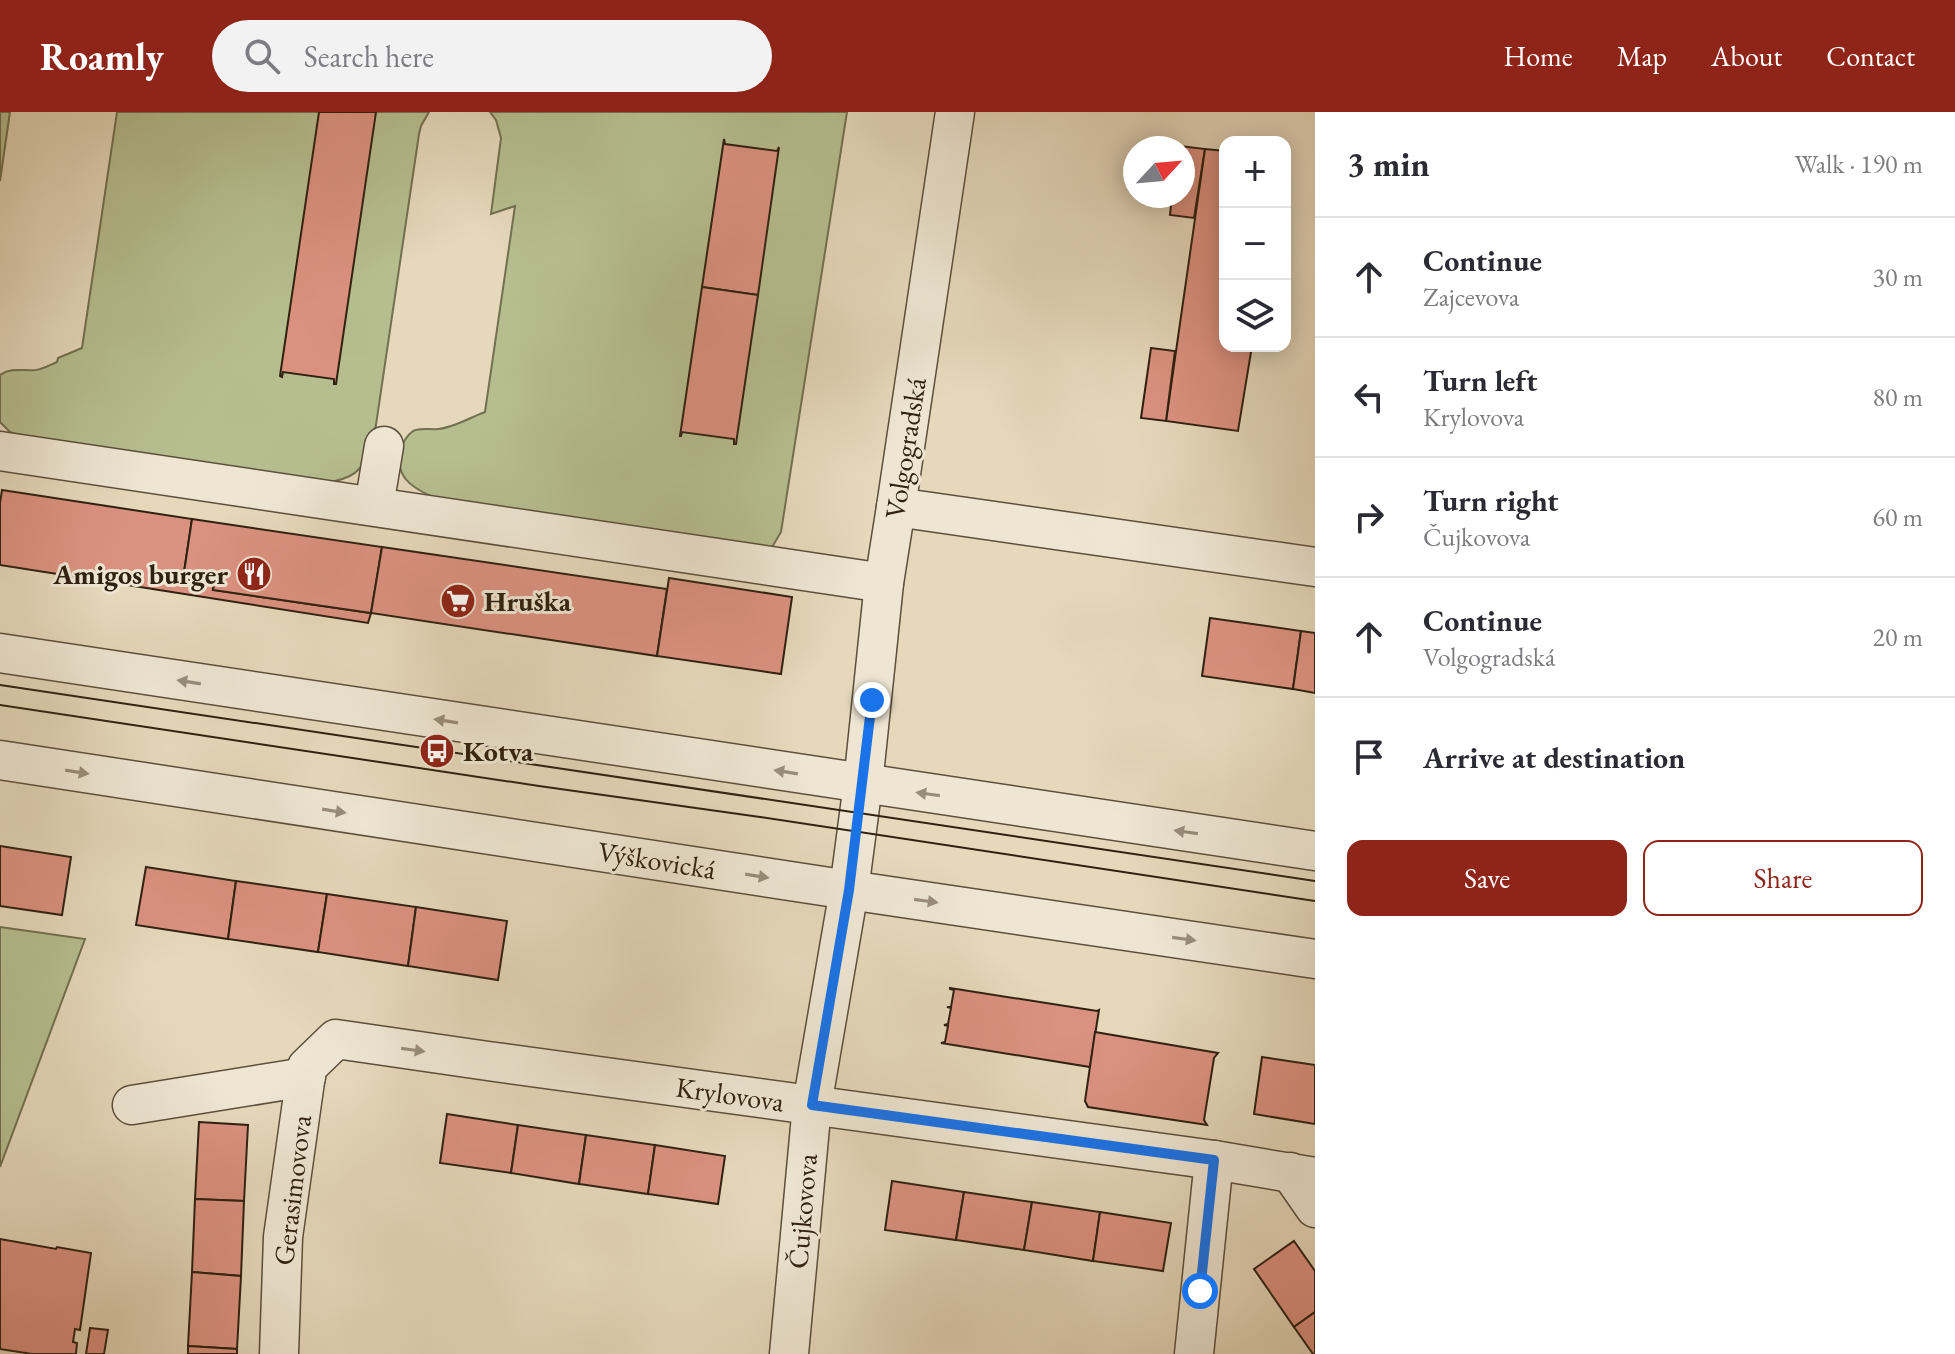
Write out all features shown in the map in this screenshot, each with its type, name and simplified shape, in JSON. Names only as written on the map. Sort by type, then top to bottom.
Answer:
[{"type":"street","name":"Volgogradská","points":[[863,784],[884,583],[955,112]]},
{"type":"street","points":[[374,506],[384,446]]},
{"type":"street","points":[[0,451],[884,583]]},
{"type":"street","points":[[896,507],[1314,562]]},
{"type":"street","points":[[0,653],[1315,851]]},
{"type":"street","name":"Výškovická","points":[[0,760],[1315,959]]},
{"type":"street","name":"Čujkovova","points":[[789,1354],[812,1105],[849,890],[863,784]]},
{"type":"street","name":"Krylovova","points":[[336,1039],[1302,1174]]},
{"type":"street","name":"Gerasimovova","points":[[279,1354],[283,1237],[307,1067],[336,1039]]},
{"type":"street","points":[[132,1105],[306,1077]]},
{"type":"street","points":[[1194,1354],[1214,1160]]},
{"type":"street","points":[[1302,1174],[1315,1208]]},
{"type":"green space","points":[[0,112],[10,112],[0,181]]},
{"type":"green space","points":[[117,112],[429,112],[419,134],[373,445],[365,462],[355,473],[324,483],[25,438],[10,432],[0,422],[0,375],[13,370],[41,369],[82,348]]},
{"type":"green space","points":[[490,112],[847,112],[781,532],[771,549],[440,500],[416,488],[404,477],[399,462],[408,435],[419,429],[450,427],[485,412],[515,206],[491,214],[501,138],[496,120]]},
{"type":"green space","points":[[0,927],[85,939],[0,1167]]},
{"type":"building","points":[[319,112],[376,112],[336,384],[334,379],[283,372],[280,376]]},
{"type":"building","points":[[724,139],[725,144],[777,151],[779,147],[758,295],[702,287]]},
{"type":"building","points":[[1195,148],[1205,149],[1194,218],[1170,215],[1171,208],[1195,208]]},
{"type":"building","points":[[1205,149],[1219,150],[1219,352],[1251,352],[1238,431],[1166,421]]},
{"type":"building","points":[[702,287],[758,295],[736,444],[734,439],[682,432],[680,436]]},
{"type":"building","points":[[1151,348],[1175,351],[1166,421],[1141,418]]},
{"type":"building","points":[[2,490],[192,519],[183,579],[214,584],[213,590],[371,613],[368,623],[0,565]]},
{"type":"building","points":[[192,519],[382,547],[371,613],[213,590],[214,584],[183,579]]},
{"type":"building","points":[[382,547],[667,589],[657,656],[371,613]]},
{"type":"building","points":[[669,578],[792,597],[781,674],[657,656]]},
{"type":"building","points":[[1210,618],[1301,631],[1293,689],[1202,676]]},
{"type":"building","points":[[1301,631],[1315,633],[1315,693],[1293,689]]},
{"type":"building","points":[[0,846],[71,857],[62,915],[0,906]]},
{"type":"building","points":[[146,867],[236,881],[228,939],[136,925]]},
{"type":"building","points":[[236,881],[327,894],[318,952],[228,939]]},
{"type":"building","points":[[327,894],[416,907],[408,966],[318,952]]},
{"type":"building","points":[[416,907],[507,921],[498,980],[408,966]]},
{"type":"building","points":[[950,988],[1099,1010],[1090,1067],[941,1043],[945,1042],[948,1026],[944,1025],[948,1024],[951,1008],[947,1007],[951,1007],[954,990]]},
{"type":"building","points":[[1095,1032],[1218,1053],[1214,1058],[1204,1120],[1207,1125],[1088,1107],[1085,1101]]},
{"type":"building","points":[[1262,1057],[1315,1065],[1315,1124],[1254,1114]]},
{"type":"building","points":[[447,1114],[518,1125],[511,1173],[440,1163]]},
{"type":"building","points":[[199,1122],[248,1125],[244,1201],[195,1199]]},
{"type":"building","points":[[518,1125],[586,1135],[579,1184],[511,1173]]},
{"type":"building","points":[[586,1135],[655,1145],[648,1194],[579,1184]]},
{"type":"building","points":[[655,1145],[725,1156],[718,1204],[648,1194]]},
{"type":"building","points":[[892,1181],[964,1192],[956,1240],[885,1230]]},
{"type":"building","points":[[964,1192],[1032,1202],[1024,1250],[956,1240]]},
{"type":"building","points":[[195,1199],[244,1201],[241,1276],[192,1272]]},
{"type":"building","points":[[1032,1202],[1100,1212],[1093,1261],[1024,1250]]},
{"type":"building","points":[[1100,1212],[1171,1223],[1163,1271],[1093,1261]]},
{"type":"building","points":[[0,1239],[91,1253],[80,1330],[75,1329],[73,1342],[77,1343],[76,1354],[32,1354],[0,1349]]},
{"type":"building","points":[[1294,1241],[1315,1271],[1315,1312],[1294,1327],[1254,1269]]},
{"type":"building","points":[[192,1272],[241,1276],[237,1349],[188,1346]]},
{"type":"building","points":[[1315,1312],[1315,1354],[1313,1354],[1294,1327]]},
{"type":"building","points":[[90,1328],[108,1330],[104,1354],[86,1354]]},
{"type":"building","points":[[188,1346],[237,1349],[237,1354],[188,1354]]},
{"type":"tram line","points":[[0,685],[1315,881]]},
{"type":"tram line","points":[[0,705],[1315,901]]},
{"type":"place","name":"Amigos burger","points":[[254,574]]},
{"type":"place","name":"Hruška","points":[[458,601]]},
{"type":"place","name":"Kotva","points":[[437,751]]},
{"type":"route","points":[[872,700],[849,890],[812,1105],[1214,1160],[1200,1291]]}]
